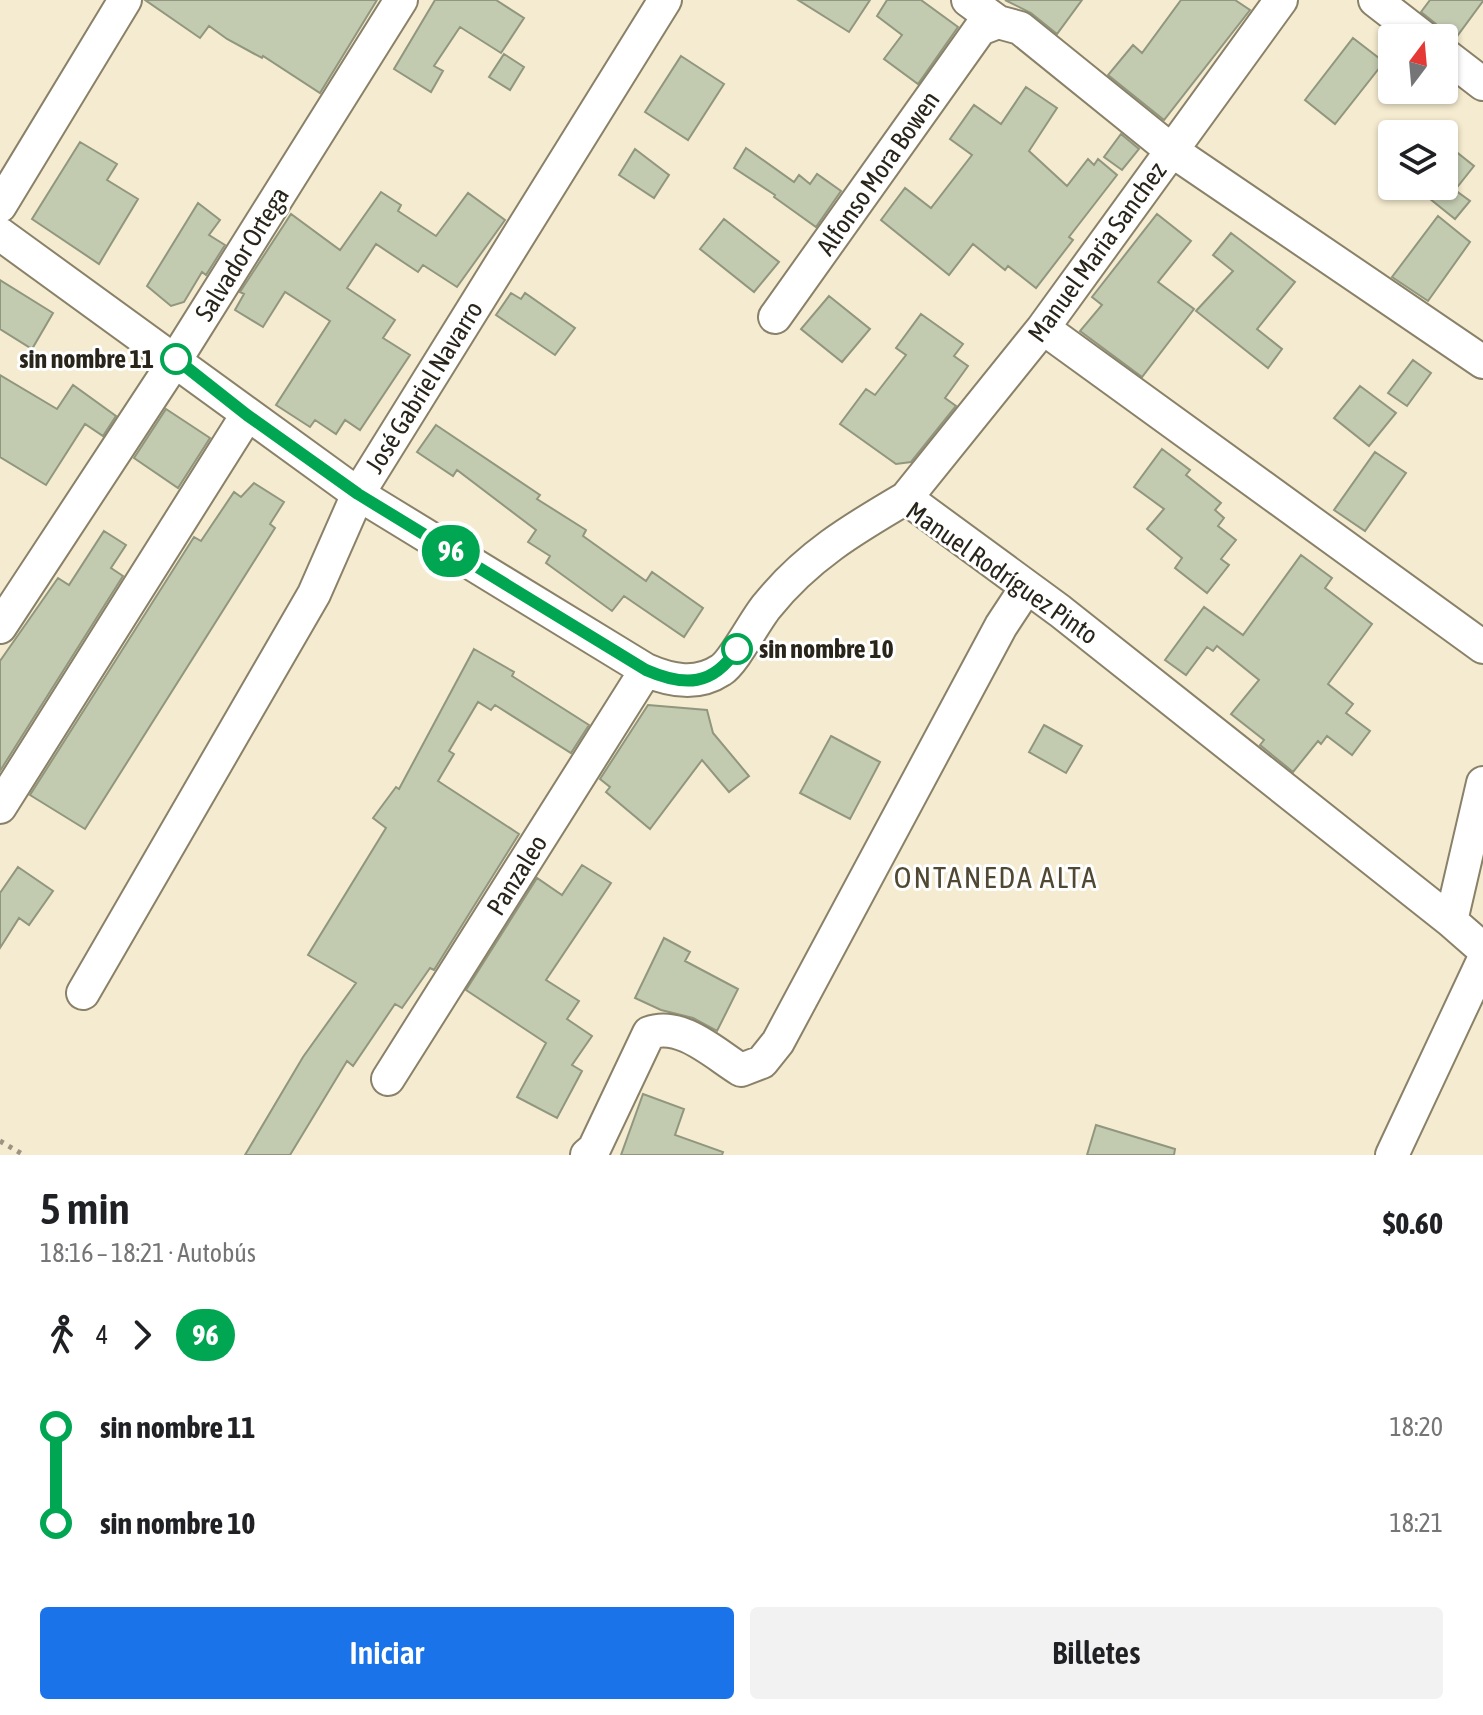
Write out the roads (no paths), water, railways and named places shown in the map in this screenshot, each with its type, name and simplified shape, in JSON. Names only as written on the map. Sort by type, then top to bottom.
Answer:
[{"type":"street","points":[[0,206],[125,0]]},
{"type":"street","name":"Salvador Ortega","points":[[0,627],[176,359],[401,0]]},
{"type":"street","name":"José Gabriel Navarro","points":[[83,993],[314,594],[358,494],[665,0]]},
{"type":"street","name":"Manuel Maria Sanchez","points":[[906,498],[1043,328],[1281,0]]},
{"type":"street","points":[[1375,0],[1406,24]]},
{"type":"street","points":[[982,17],[1020,28],[1171,150],[1483,362]]},
{"type":"street","name":"Alfonso Mora Bowen","points":[[775,317],[982,17]]},
{"type":"street","points":[[1458,65],[1483,84]]},
{"type":"street","name":"Manuel Rodríguez Pinto","points":[[0,234],[358,494],[646,670],[664,678],[703,680],[724,669],[767,606],[804,563],[906,498],[1060,611],[1483,949]]},
{"type":"street","points":[[1043,328],[1483,647]]},
{"type":"street","points":[[0,807],[247,415]]},
{"type":"street","points":[[587,1155],[594,1149],[649,1033],[662,1028],[680,1032],[741,1070],[762,1062],[778,1042],[1001,626],[1026,588]]},
{"type":"street","name":"Panzaleo","points":[[388,1079],[646,670]]},
{"type":"street","points":[[1451,921],[1483,783]]},
{"type":"street","points":[[1392,1155],[1483,961]]},
{"type":"place","name":"sin nombre 11","points":[[176,359]]},
{"type":"place","name":"sin nombre 10","points":[[737,649]]},
{"type":"district","name":"ONTANEDA ALTA","points":[[996,877]]}]
